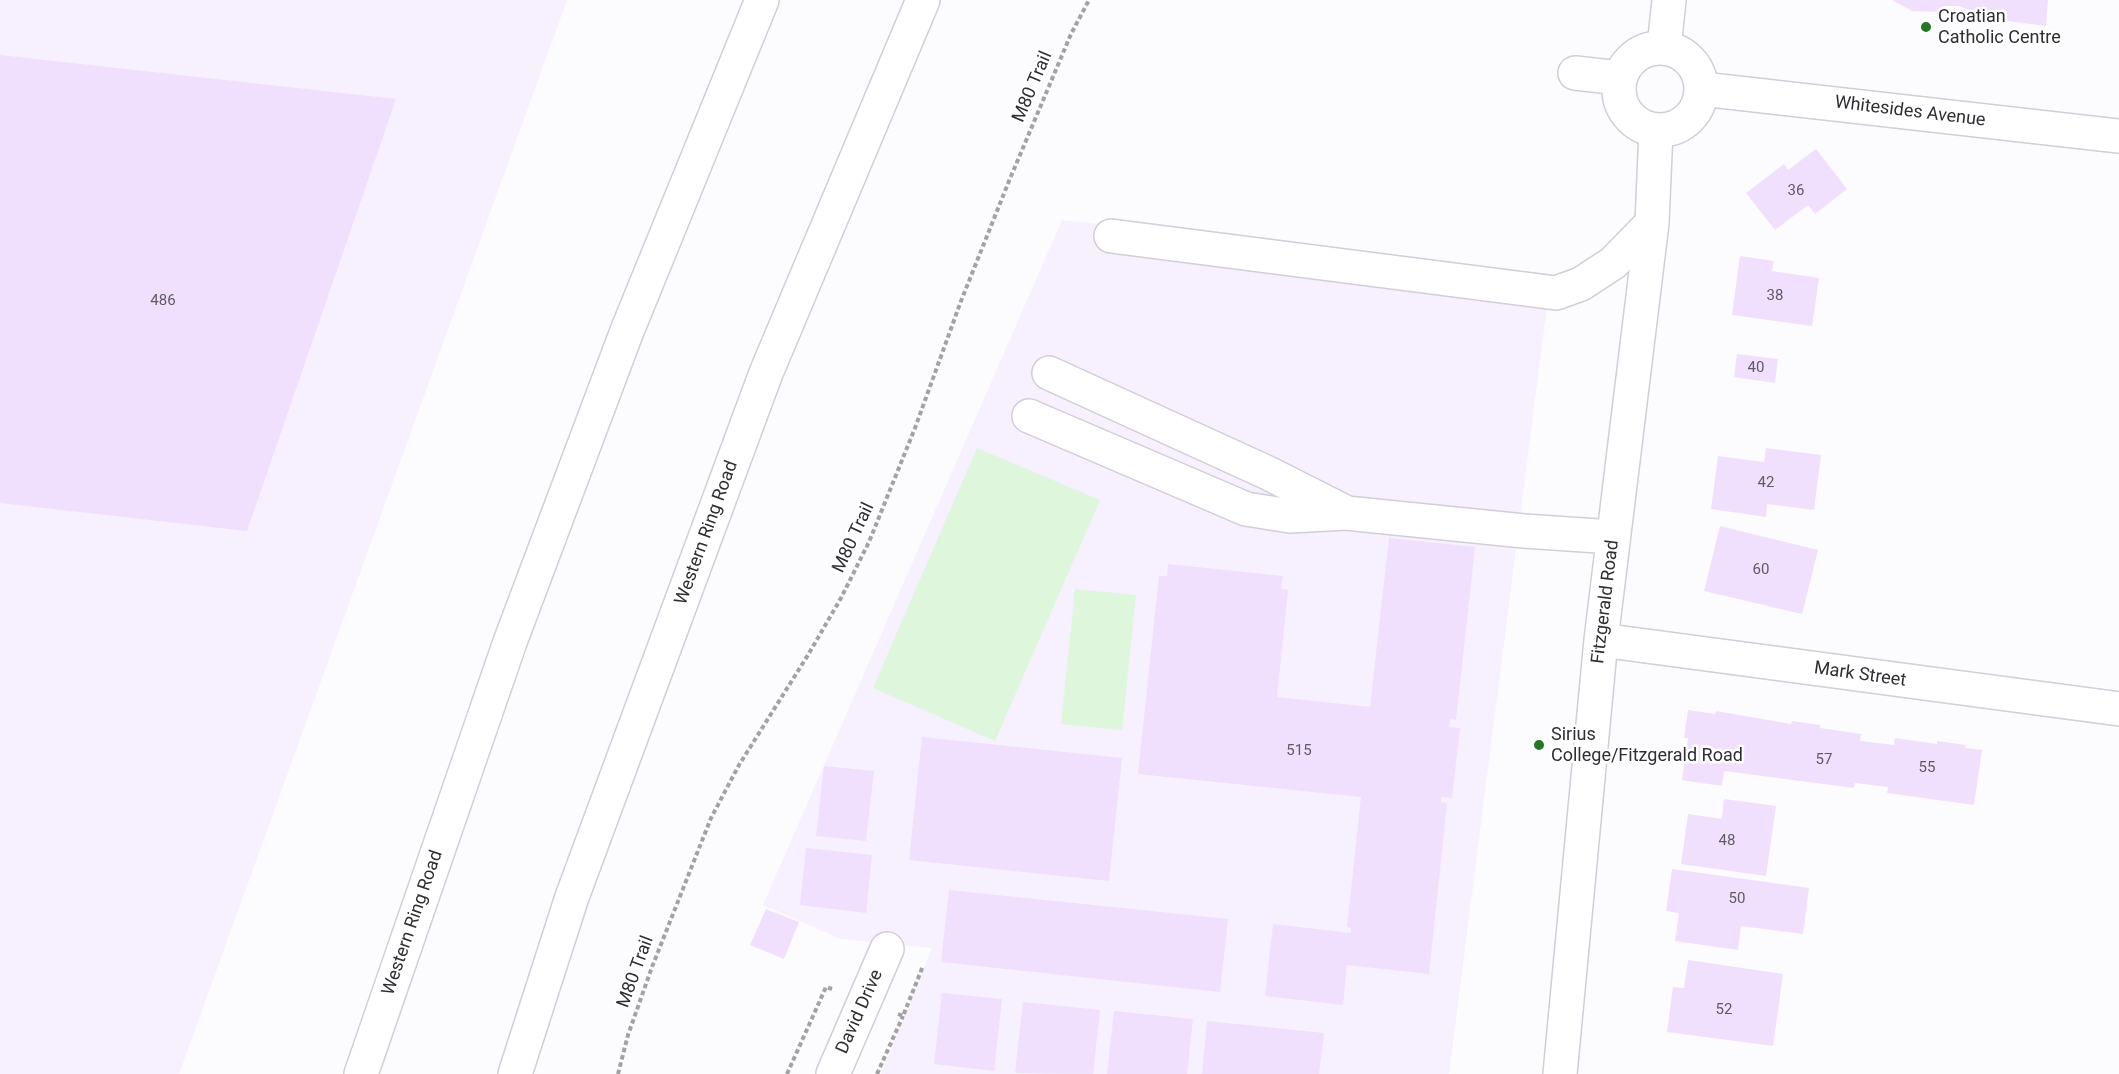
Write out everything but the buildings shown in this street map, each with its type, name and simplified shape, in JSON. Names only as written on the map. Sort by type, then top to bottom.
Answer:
[{"type":"main road","name":"Western Ring Road","points":[[361,1074],[510,642],[627,331],[762,0]]},
{"type":"main road","name":"Western Ring Road","points":[[515,1074],[572,897],[766,373],[923,0]]},
{"type":"main road","points":[[1664,48],[1669,0]]},
{"type":"main road","points":[[1664,48],[1675,51],[1690,61],[1700,76],[1702,89],[1700,102],[1693,115],[1683,124],[1670,129],[1656,130],[1642,127],[1630,118],[1622,106],[1619,92],[1620,78],[1626,66],[1636,56],[1649,49],[1664,48]]},
{"type":"main road","points":[[1575,73],[1620,78]]},
{"type":"main road","name":"Whitesides Avenue","points":[[1702,89],[2119,136]]},
{"type":"main road","name":"Fitzgerald Road","points":[[1560,1074],[1601,640],[1652,223],[1656,130]]},
{"type":"main road","points":[[1111,236],[1556,293],[1581,284],[1613,263],[1652,223]]},
{"type":"main road","points":[[1049,373],[1268,473],[1346,513]]},
{"type":"main road","points":[[1029,416],[1246,509],[1290,516],[1346,513],[1524,531],[1613,537]]},
{"type":"main road","name":"Mark Street","points":[[1601,640],[2119,709]]},
{"type":"main road","name":"David Drive","points":[[833,1074],[887,949]]},
{"type":"path","name":"M80 Trail","points":[[618,1074],[628,1035],[652,967],[711,818],[739,765],[841,598],[869,542],[1009,181],[1071,34],[1089,0]]},
{"type":"path","points":[[878,1074],[903,1016]]},
{"type":"shaded area","points":[[0,0],[567,0],[179,1074],[0,1074]]},
{"type":"shaded area","points":[[1062,220],[1551,274],[1449,1074],[881,1074],[932,948],[841,939],[763,905]]},
{"type":"green space","points":[[977,448],[1100,500],[995,741],[873,688]]},
{"type":"green space","points":[[1075,589],[1136,595],[1122,730],[1061,724]]},
{"type":"place","name":"Croatian Catholic Centre","points":[[1926,27]]},
{"type":"place","name":"Sirius College/Fitzgerald Road","points":[[1539,745]]}]
